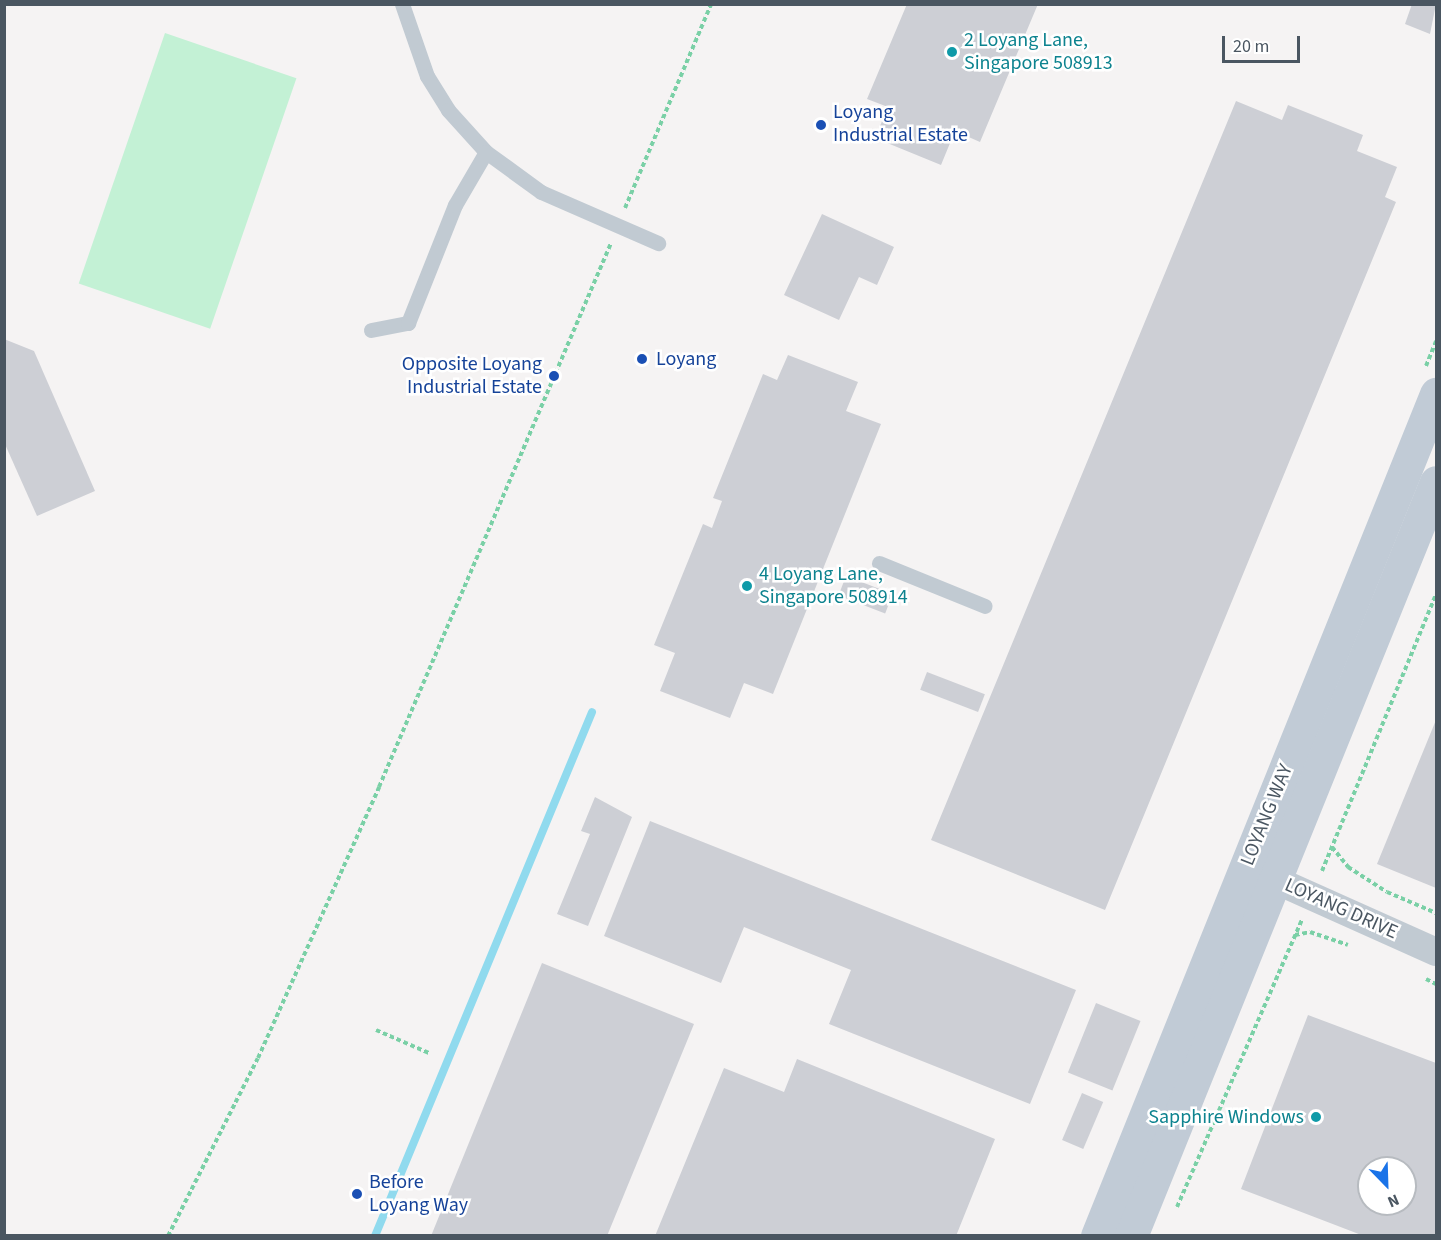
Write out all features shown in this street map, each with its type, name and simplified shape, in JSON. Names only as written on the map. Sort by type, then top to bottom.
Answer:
[{"type":"main road","name":"LOYANG WAY","points":[[1097,1236],[1437,394]]},
{"type":"main road","name":"LOYANG WAY","points":[[1131,1236],[1437,482]]},
{"type":"street","name":"LOYANG DRIVE","points":[[1246,867],[1437,952]]},
{"type":"lane","points":[[402,4],[427,75],[447,110],[486,152],[541,192],[658,243]]},
{"type":"lane","points":[[371,330],[408,323],[455,205],[486,152]]},
{"type":"lane","points":[[879,563],[985,606]]},
{"type":"path","points":[[168,1236],[258,1058],[355,841],[711,4]]},
{"type":"path","points":[[1174,1214],[1312,896],[1437,595]]},
{"type":"path","points":[[1331,847],[1348,867],[1387,892],[1437,913]]},
{"type":"path","points":[[1295,935],[1310,933],[1360,950]]},
{"type":"path","points":[[1415,974],[1437,984]]},
{"type":"path","points":[[376,1030],[429,1053]]},
{"type":"green space","points":[[165,33],[296,78],[210,329],[79,284]]},
{"type":"building","name":"2 Loyang Lane, Singapore 508913","points":[[907,4],[1038,4],[980,142],[955,131],[941,165],[875,138],[888,107],[867,99]]},
{"type":"building","points":[[1412,4],[1436,4],[1430,34],[1405,24]]},
{"type":"building","points":[[1236,101],[1282,120],[1288,105],[1363,135],[1357,151],[1397,167],[1385,197],[1396,202],[1105,910],[931,840]]},
{"type":"building","points":[[822,214],[894,247],[877,285],[859,277],[839,320],[784,295]]},
{"type":"building","points":[[4,339],[34,351],[95,491],[37,516],[4,442]]},
{"type":"building","name":"4 Loyang Lane, Singapore 508914","points":[[788,355],[858,382],[846,411],[881,424],[773,694],[744,683],[730,718],[660,691],[675,653],[654,645],[703,524],[712,528],[722,501],[713,498],[763,374],[777,380]]},
{"type":"building","points":[[846,576],[893,594],[885,614],[838,596]]},
{"type":"building","points":[[927,672],[985,694],[978,712],[920,690]]},
{"type":"building","points":[[1436,720],[1436,888],[1377,864]]},
{"type":"building","points":[[595,797],[632,817],[588,926],[557,914],[590,834],[581,831]]},
{"type":"building","points":[[650,821],[1076,990],[1030,1104],[829,1024],[851,970],[744,927],[721,983],[604,936]]},
{"type":"building","points":[[542,963],[694,1024],[607,1236],[431,1236]]},
{"type":"building","points":[[1096,1003],[1141,1021],[1112,1091],[1068,1073]]},
{"type":"building","points":[[1308,1015],[1436,1063],[1436,1236],[1364,1236],[1241,1189]]},
{"type":"building","points":[[797,1059],[995,1139],[956,1236],[655,1236],[724,1068],[784,1092]]},
{"type":"building","points":[[1082,1093],[1103,1102],[1083,1149],[1062,1140]]},
{"type":"waterway","points":[[375,1236],[592,712]]},
{"type":"place","name":"2 Loyang Lane, Singapore 508913","points":[[952,52]]},
{"type":"place","name":"Loyang Industrial Estate","points":[[821,125]]},
{"type":"place","name":"Loyang","points":[[642,359]]},
{"type":"place","name":"Opposite Loyang Industrial Estate","points":[[554,376]]},
{"type":"place","name":"4 Loyang Lane, Singapore 508914","points":[[747,586]]},
{"type":"place","name":"Sapphire Windows","points":[[1316,1117]]},
{"type":"place","name":"Before Loyang Way","points":[[357,1194]]}]
